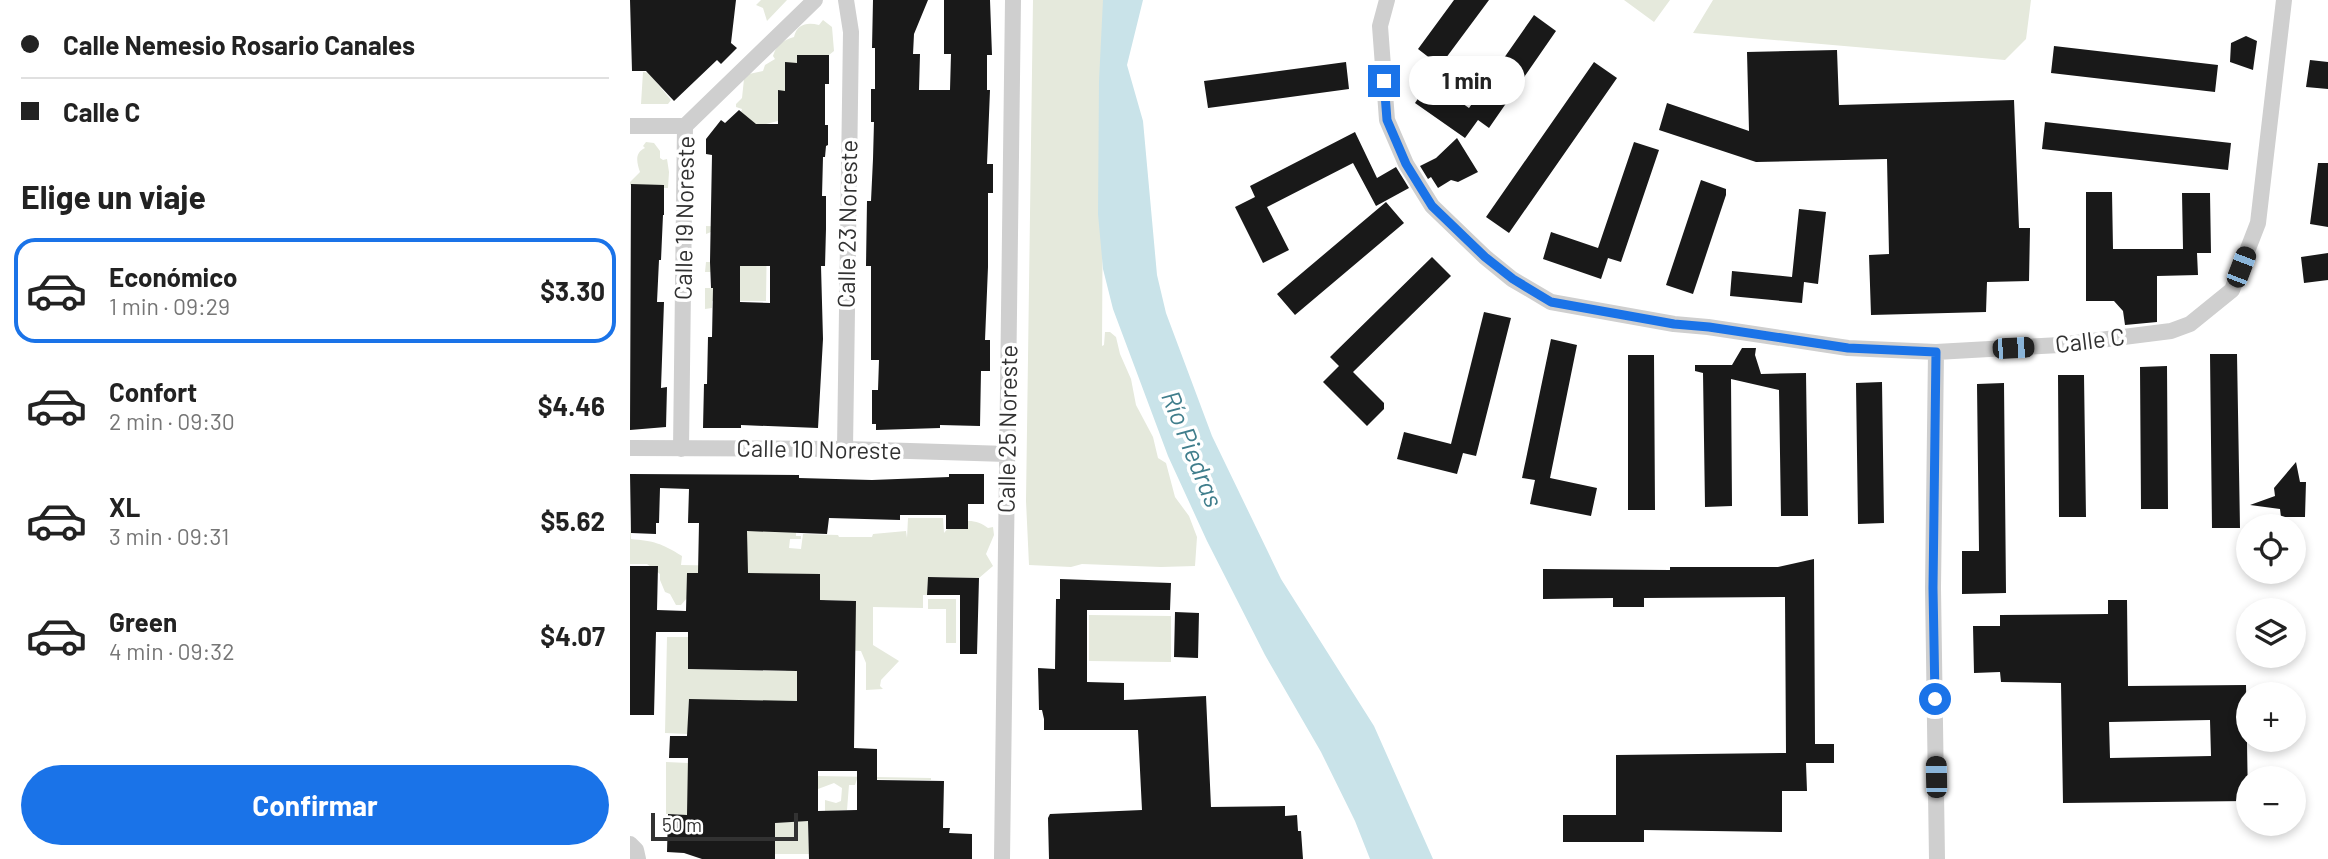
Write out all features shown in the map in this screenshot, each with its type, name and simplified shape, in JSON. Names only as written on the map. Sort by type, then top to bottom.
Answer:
[{"type":"street","name":"Calle 19 Noreste","points":[[681,449],[685,126],[815,0]]},
{"type":"street","name":"Calle 23 Noreste","points":[[845,449],[851,32],[846,0]]},
{"type":"street","name":"Calle 25 Noreste","points":[[1002,859],[1013,0]]},
{"type":"street","name":"Calle C","points":[[1387,0],[1380,26],[1387,120],[1406,164],[1432,206],[1485,257],[1513,279],[1551,302],[1674,324],[1848,348],[1936,352],[2060,345],[2171,331],[2190,324],[2232,290],[2258,223],[2284,0]]},
{"type":"street","points":[[630,126],[685,126]]},
{"type":"street","points":[[1936,352],[1933,588],[1937,859]]},
{"type":"street","name":"Calle 10 Noreste","points":[[630,447],[1007,454]]},
{"type":"street","points":[[630,844],[636,850],[638,859]]},
{"type":"shaded area","points":[[761,0],[787,0],[767,21],[763,8],[756,5]]},
{"type":"shaded area","points":[[1033,0],[1104,0],[1102,346],[1105,332],[1116,337],[1131,379],[1136,405],[1153,437],[1158,458],[1166,463],[1175,497],[1189,516],[1197,537],[1195,566],[1029,565],[1026,501]]},
{"type":"shaded area","points":[[1624,0],[1670,0],[1654,22]]},
{"type":"shaded area","points":[[1713,0],[2031,0],[2026,39],[2005,60],[1693,33]]},
{"type":"shaded area","points":[[823,20],[832,27],[834,51],[829,55],[797,55],[797,63],[785,63],[801,91],[778,91],[778,121],[766,124],[766,138],[741,112],[742,109],[736,107],[742,98],[744,79],[749,74],[763,71],[765,65],[775,59],[773,56],[778,46],[794,37],[800,27],[807,24],[819,25]]},
{"type":"shaded area","points":[[643,72],[652,73],[652,77],[671,100],[668,104],[641,104]]},
{"type":"shaded area","points":[[646,142],[654,143],[660,151],[660,158],[667,159],[668,188],[664,188],[664,185],[630,185],[640,172],[638,155],[645,148],[643,146]]},
{"type":"shaded area","points":[[706,226],[767,228],[766,301],[712,301],[712,308],[705,309],[705,288],[739,288],[711,272],[705,272],[706,262],[750,263],[711,232],[706,234]]},
{"type":"shaded area","points":[[908,518],[943,518],[944,533],[959,522],[965,521],[993,527],[994,535],[986,554],[993,566],[979,578],[928,577],[923,608],[873,607],[873,645],[899,661],[881,680],[880,686],[883,689],[866,690],[866,663],[861,651],[820,649],[856,601],[825,600],[820,614],[820,575],[687,573],[687,598],[681,605],[676,605],[670,594],[665,592],[660,574],[647,564],[630,564],[630,521],[631,539],[668,548],[682,556],[681,565],[736,566],[747,531],[796,532],[796,536],[801,536],[801,539],[790,539],[789,548],[801,549],[803,534],[872,537],[873,534],[906,531],[907,538]]},
{"type":"shaded area","points":[[928,599],[956,599],[956,643],[946,643],[946,609],[928,609]]},
{"type":"shaded area","points":[[1089,615],[1171,616],[1171,662],[1089,661]]},
{"type":"shaded area","points":[[667,637],[688,637],[689,669],[786,671],[808,641],[797,674],[797,697],[807,698],[806,731],[689,699],[688,734],[665,733]]},
{"type":"shaded area","points":[[666,762],[688,763],[688,795],[796,796],[684,820],[684,815],[666,814]]},
{"type":"shaded area","points":[[818,776],[931,780],[857,779],[855,785],[849,785],[847,810],[825,811],[825,800],[836,803],[841,801],[842,788],[834,783],[818,789]]},
{"type":"shaded area","points":[[775,820],[808,821],[809,854],[775,854]]},
{"type":"water","name":"Río Piedras","points":[[1103,0],[1143,0],[1127,65],[1143,121],[1157,275],[1166,313],[1212,436],[1281,579],[1374,726],[1433,859],[1370,859],[1355,821],[1321,752],[1265,655],[1207,541],[1168,456],[1113,309],[1103,269],[1098,214],[1099,81]]},
{"type":"building","points":[[630,0],[736,0],[731,43],[737,48],[721,64],[717,60],[674,101],[646,71],[632,71]]},
{"type":"building","points":[[873,0],[928,0],[914,34],[913,54],[920,54],[919,90],[950,90],[951,54],[944,54],[944,0],[990,0],[992,55],[987,55],[987,90],[990,90],[987,164],[993,164],[993,193],[988,193],[985,340],[990,340],[990,371],[981,371],[980,426],[940,425],[940,428],[876,430],[876,424],[872,424],[872,390],[878,390],[879,360],[871,360],[871,266],[866,266],[867,201],[871,201],[873,159],[871,89],[875,89]]},
{"type":"building","points":[[1454,0],[1489,0],[1440,66],[1418,49]]},
{"type":"building","points":[[1534,15],[1556,31],[1489,128],[1478,120],[1465,138],[1415,103],[1430,81],[1469,108]]},
{"type":"building","points":[[2246,36],[2257,41],[2253,70],[2230,62],[2231,43]]},
{"type":"building","points":[[2054,46],[2218,65],[2215,92],[2051,73]]},
{"type":"building","points":[[1837,50],[1839,105],[2014,100],[2019,228],[2030,228],[2029,281],[1987,282],[1986,312],[1871,315],[1869,255],[1889,254],[1887,159],[1756,162],[1659,130],[1667,103],[1749,131],[1747,52]]},
{"type":"building","points":[[797,55],[829,55],[829,84],[825,84],[828,145],[823,157],[822,196],[826,196],[826,229],[825,266],[821,266],[823,339],[818,428],[741,425],[741,428],[703,428],[708,337],[712,337],[713,288],[710,262],[712,155],[706,154],[706,139],[721,120],[725,123],[739,110],[756,124],[778,124],[778,90],[785,91],[785,62],[797,63]],"holes":[[[740,266],[770,266],[770,303],[740,302]]]},
{"type":"building","points":[[2310,60],[2328,62],[2328,89],[2306,87]]},
{"type":"building","points":[[1346,62],[1349,89],[1208,108],[1204,81]]},
{"type":"building","points":[[1594,62],[1617,78],[1509,233],[1486,217]]},
{"type":"building","points":[[2045,122],[2231,143],[2228,170],[2042,149]]},
{"type":"building","points":[[1355,132],[1377,178],[1396,167],[1409,188],[1376,206],[1353,163],[1267,207],[1289,250],[1263,263],[1235,207],[1255,197],[1250,186]]},
{"type":"building","points":[[1457,138],[1478,172],[1458,182],[1451,180],[1438,188],[1420,166],[1436,158]]},
{"type":"building","points":[[1634,142],[1659,150],[1621,262],[1608,258],[1601,279],[1543,259],[1551,232],[1598,248]]},
{"type":"building","points":[[2318,163],[2328,163],[2328,227],[2310,224]]},
{"type":"building","points":[[1701,180],[1726,189],[1726,195],[1693,294],[1666,285]]},
{"type":"building","points":[[631,184],[664,185],[657,302],[664,302],[661,388],[667,387],[666,427],[630,430]]},
{"type":"building","points":[[2086,192],[2112,192],[2113,249],[2183,249],[2182,193],[2210,193],[2211,253],[2197,253],[2198,275],[2157,276],[2157,322],[2125,325],[2123,311],[2114,301],[2086,301]]},
{"type":"building","points":[[1386,202],[1404,223],[1295,315],[1277,294]]},
{"type":"building","points":[[1799,209],[1826,212],[1818,284],[1804,282],[1802,303],[1730,296],[1732,271],[1792,277]]},
{"type":"building","points":[[2328,253],[2328,280],[2304,283],[2301,257]]},
{"type":"building","points":[[1432,257],[1451,276],[1353,372],[1384,403],[1384,409],[1367,426],[1323,382],[1339,366],[1330,357]]},
{"type":"building","points":[[1484,312],[1511,318],[1476,456],[1463,453],[1457,474],[1397,459],[1404,432],[1451,444]]},
{"type":"building","points":[[1551,339],[1577,345],[1550,478],[1597,488],[1591,516],[1530,504],[1535,480],[1522,478]]},
{"type":"building","points":[[1742,348],[1756,348],[1755,355],[1761,374],[1806,373],[1808,516],[1781,516],[1779,390],[1731,379],[1732,506],[1705,507],[1703,373],[1695,371],[1695,365],[1732,365]]},
{"type":"building","points":[[2210,354],[2237,354],[2240,514],[2236,514],[2236,528],[2212,528]]},
{"type":"building","points":[[1628,355],[1654,355],[1655,510],[1628,510]]},
{"type":"building","points":[[2167,366],[2168,509],[2141,509],[2140,367]]},
{"type":"building","points":[[2058,375],[2084,375],[2086,517],[2059,517]]},
{"type":"building","points":[[1882,382],[1884,523],[1858,524],[1856,383]]},
{"type":"building","points":[[2004,383],[2006,593],[1962,594],[1962,551],[1979,551],[1977,384]]},
{"type":"building","points":[[2296,462],[2300,482],[2306,482],[2305,514],[2281,514],[2280,509],[2250,505],[2275,496],[2274,488]]},
{"type":"building","points":[[630,474],[799,475],[799,478],[872,480],[984,474],[984,504],[968,504],[968,529],[946,529],[946,515],[900,515],[900,520],[829,518],[827,534],[747,531],[748,573],[820,574],[820,600],[856,601],[854,748],[877,749],[877,780],[944,781],[943,828],[950,828],[949,833],[972,834],[972,859],[809,859],[808,821],[775,823],[775,859],[702,859],[684,853],[667,852],[668,814],[687,815],[688,758],[669,758],[670,736],[687,736],[689,699],[797,701],[797,671],[688,669],[688,632],[656,632],[654,715],[630,715],[630,566],[658,566],[657,610],[686,611],[687,573],[698,573],[699,523],[688,523],[689,489],[660,488],[656,534],[631,533]],"holes":[[[818,771],[857,771],[857,810],[818,811]]]},
{"type":"building","points":[[1814,559],[1815,744],[1834,744],[1834,763],[1806,763],[1807,791],[1782,791],[1782,832],[1644,830],[1644,842],[1563,842],[1563,815],[1616,815],[1616,755],[1786,753],[1785,597],[1644,598],[1644,607],[1613,607],[1613,598],[1543,599],[1543,569],[1778,567]]},
{"type":"building","points":[[928,577],[979,578],[977,654],[960,654],[960,595],[927,595]]},
{"type":"building","points":[[1060,579],[1171,583],[1170,610],[1087,610],[1087,682],[1124,683],[1124,700],[1206,696],[1211,807],[1285,806],[1285,816],[1297,815],[1303,859],[1049,859],[1050,814],[1142,810],[1138,730],[1044,730],[1042,710],[1039,710],[1038,668],[1055,669],[1056,599],[1060,599]]},
{"type":"building","points":[[2108,600],[2127,600],[2128,686],[2236,685],[2236,752],[2247,752],[2247,766],[2236,766],[2236,801],[2063,803],[2061,683],[2001,682],[2000,672],[1974,673],[1973,626],[2000,626],[2000,615],[2108,614]],"holes":[[[2210,720],[2211,756],[2110,758],[2109,722]]]},
{"type":"building","points":[[1175,612],[1199,613],[1198,658],[1174,657]]},
{"type":"route","points":[[1384,81],[1387,120],[1406,164],[1432,206],[1485,257],[1513,279],[1551,302],[1674,324],[1848,348],[1936,352],[1933,588],[1935,699]]}]
